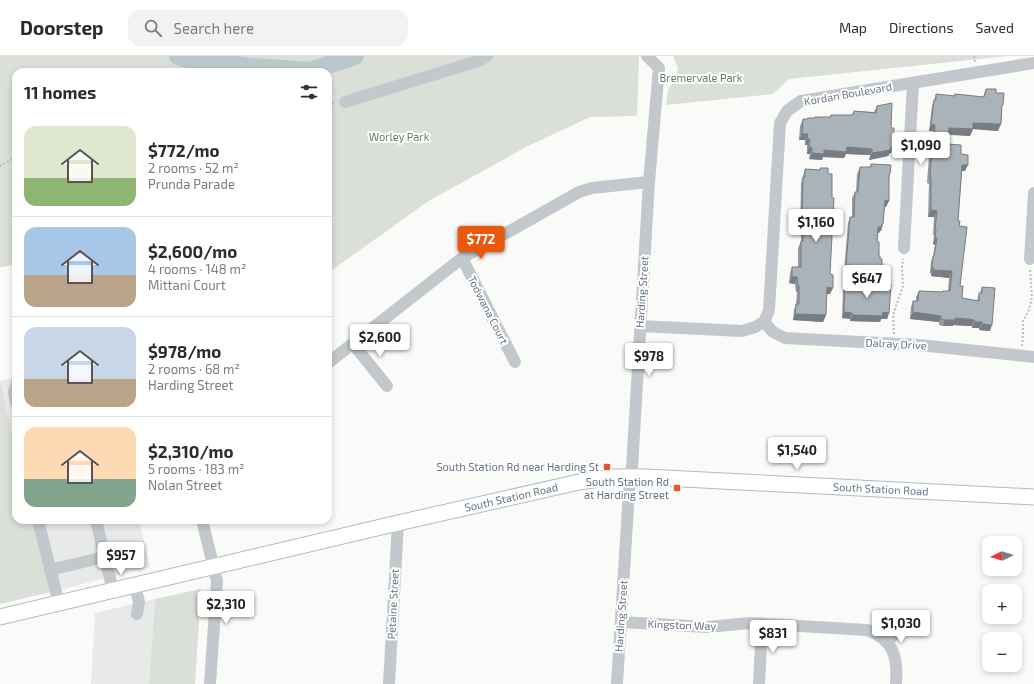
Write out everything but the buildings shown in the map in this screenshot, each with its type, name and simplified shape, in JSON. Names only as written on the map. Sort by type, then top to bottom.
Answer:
[{"type":"main road","name":"South Station Road","points":[[0,617],[214,568],[398,523],[579,482],[612,477],[630,476],[1034,497]]},
{"type":"street","points":[[345,102],[478,61],[487,56]]},
{"type":"street","name":"Harding Street","points":[[617,684],[649,182],[659,68],[647,56]]},
{"type":"street","name":"Kordan Boulevard","points":[[764,322],[768,310],[780,123],[787,111],[801,101],[1034,64]]},
{"type":"street","points":[[904,248],[913,83]]},
{"type":"street","points":[[332,360],[462,258],[579,192],[592,188],[649,182]]},
{"type":"street","points":[[1030,259],[1034,193]]},
{"type":"street","name":"Todwana Court","points":[[462,258],[515,362]]},
{"type":"street","points":[[640,326],[742,330],[755,327],[764,322]]},
{"type":"street","name":"Dalray Drive","points":[[764,322],[773,332],[785,338],[919,345],[1034,357]]},
{"type":"street","points":[[353,344],[387,386]]},
{"type":"street","name":"Petaine Street","points":[[389,684],[398,523]]},
{"type":"street","points":[[39,524],[59,604]]},
{"type":"street","points":[[97,524],[113,591]]},
{"type":"street","points":[[203,524],[217,581],[210,684]]},
{"type":"street","points":[[50,570],[133,550]]},
{"type":"street","points":[[135,586],[139,602],[137,614]]},
{"type":"street","name":"Kingston Way","points":[[620,622],[707,627],[750,622],[867,630],[876,633],[886,641]]},
{"type":"street","points":[[759,684],[762,624]]},
{"type":"street","points":[[896,684],[897,668],[895,659],[892,650],[886,641],[903,629]]},
{"type":"path","points":[[0,166],[12,159]]},
{"type":"path","points":[[895,344],[893,315],[904,286],[902,267],[904,248]]},
{"type":"path","points":[[1020,355],[1024,334],[1023,321],[1029,310],[1032,297],[1030,259]]},
{"type":"shaded area","points":[[12,378],[12,431],[0,381]]},
{"type":"shaded area","points":[[34,524],[140,524],[150,567],[51,592]]},
{"type":"shaded area","points":[[155,599],[149,684],[91,684],[95,613]]},
{"type":"green space","name":"Worley Park","points":[[0,56],[639,56],[637,116],[590,117],[526,147],[427,202],[332,270],[332,68],[12,68],[12,266],[0,267]]},
{"type":"green space","name":"Bremervale Park","points":[[673,56],[1008,56],[789,79],[773,94],[666,105],[668,89],[676,79],[678,68]]},
{"type":"green space","points":[[0,382],[12,432],[12,524],[34,524],[51,592],[0,604]]},
{"type":"green space","points":[[201,589],[195,684],[149,684],[155,599]]},
{"type":"waterway","points":[[178,56],[190,60],[266,68]]},
{"type":"waterway","points":[[319,68],[355,56]]},
{"type":"place","name":"South Station Rd near Harding St","points":[[607,467]]},
{"type":"place","name":"South Station Rd at Harding Street","points":[[677,488]]}]
